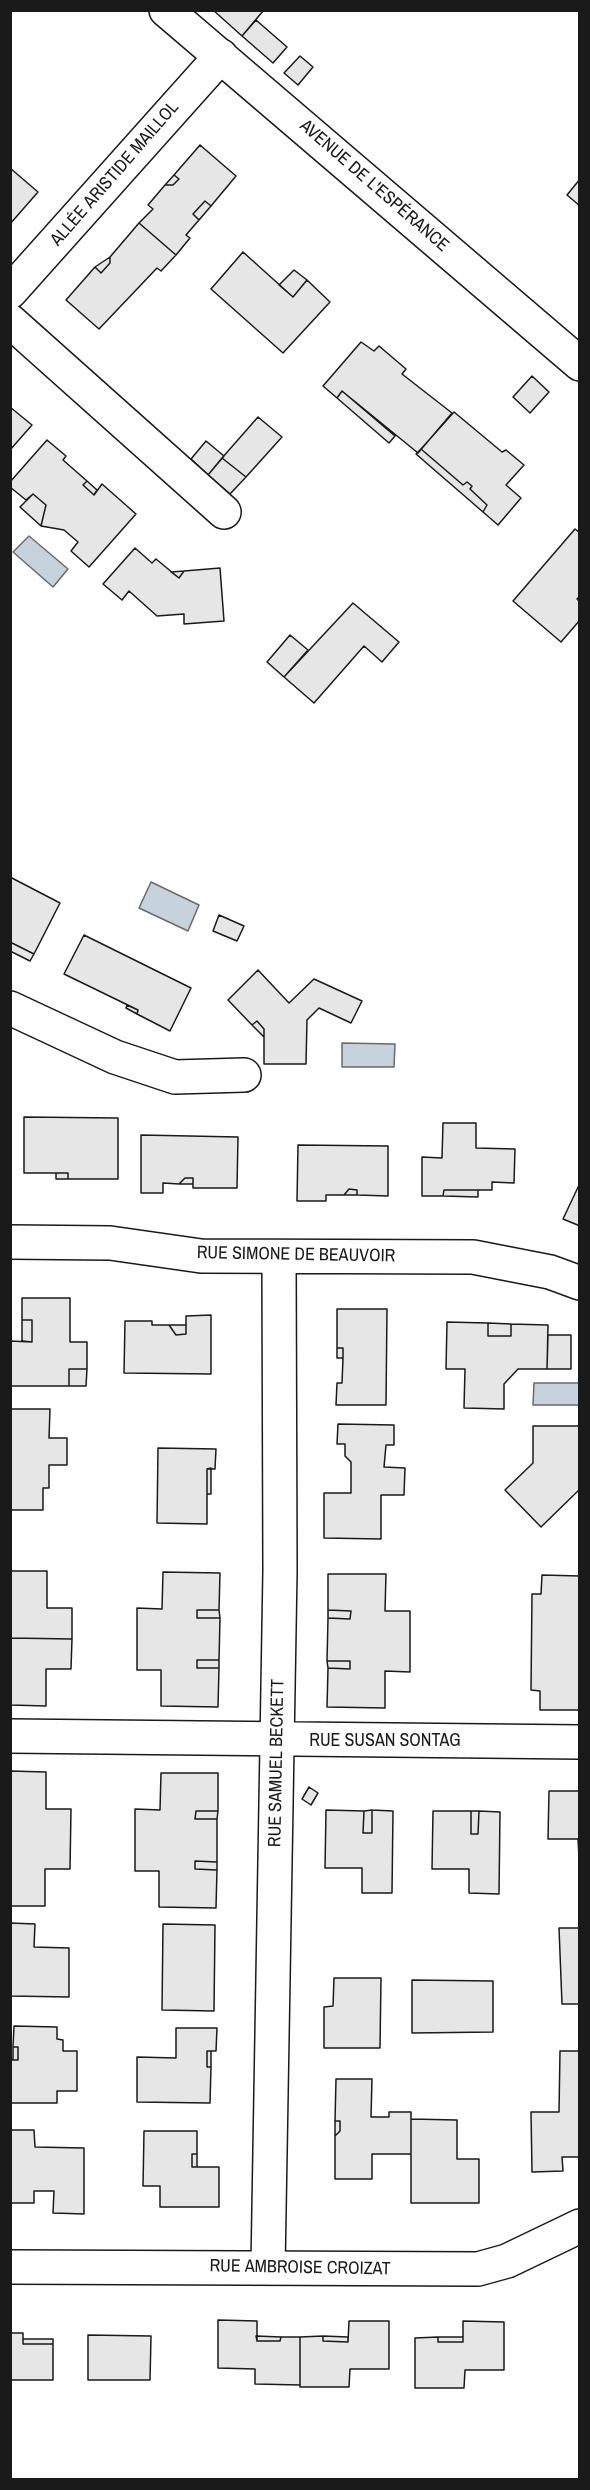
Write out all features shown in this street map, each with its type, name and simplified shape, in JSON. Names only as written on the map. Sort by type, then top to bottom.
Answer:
[{"type":"street","name":"AVENUE DE L'ESPÉRANCE","points":[[166,10],[579,364]]},
{"type":"street","name":"ALLÉE ARISTIDE MAILLOL","points":[[10,292],[221,56]]},
{"type":"street","points":[[10,321],[224,512]]},
{"type":"street","points":[[10,1008],[115,1057],[175,1077],[244,1076]]},
{"type":"street","name":"RUE SIMONE DE BEAUVOIR","points":[[10,1242],[110,1243],[201,1256],[473,1257],[550,1272],[579,1283]]},
{"type":"street","name":"RUE SAMUEL BECKETT","points":[[268,2267],[277,1741],[279,1258]]},
{"type":"street","name":"RUE SUSAN SONTAG","points":[[10,1736],[277,1741],[579,1742]]},
{"type":"street","name":"RUE AMBROISE CROIZAT","points":[[10,2267],[478,2269],[507,2261],[579,2226]]},
{"type":"shaded area","points":[[29,536],[68,569],[53,587],[13,552]]},
{"type":"shaded area","points":[[151,882],[199,905],[188,931],[139,908]]},
{"type":"shaded area","points":[[342,1043],[395,1044],[394,1067],[342,1067]]},
{"type":"shaded area","points":[[534,1383],[579,1383],[579,1405],[533,1405]]},
{"type":"building","points":[[213,10],[262,10],[263,11],[242,36]]},
{"type":"building","points":[[256,20],[287,47],[273,63],[242,36]]},
{"type":"building","points":[[300,56],[313,67],[298,85],[284,73]]},
{"type":"building","points":[[200,145],[236,176],[211,206],[205,201],[193,214],[199,220],[186,235],[190,238],[176,255],[139,223],[153,209],[148,205],[165,185],[173,185],[179,179],[174,175]]},
{"type":"building","points":[[10,168],[38,192],[10,224]]},
{"type":"building","points":[[174,175],[179,179],[173,185],[165,185]]},
{"type":"building","points":[[580,179],[580,206],[567,195]]},
{"type":"building","points":[[205,201],[211,206],[199,220],[193,214]]},
{"type":"building","points":[[139,223],[176,255],[161,271],[157,268],[99,329],[66,300],[95,267],[101,273],[110,263],[110,257]]},
{"type":"building","points":[[243,252],[293,297],[307,280],[330,302],[283,353],[211,289]]},
{"type":"building","points":[[110,257],[110,263],[101,273],[95,267]]},
{"type":"building","points":[[294,270],[307,280],[293,297],[279,285]]},
{"type":"building","points":[[361,342],[374,351],[379,346],[406,369],[402,374],[452,413],[418,453],[342,391],[337,398],[323,386]]},
{"type":"building","points":[[532,376],[549,392],[530,413],[513,397]]},
{"type":"building","points":[[342,391],[395,436],[389,443],[337,398]]},
{"type":"building","points":[[10,407],[32,425],[10,450]]},
{"type":"building","points":[[454,412],[502,452],[506,450],[524,465],[506,485],[521,498],[498,525],[483,512],[487,505],[470,489],[472,486],[467,482],[463,485],[421,449]]},
{"type":"building","points":[[258,417],[282,437],[246,477],[222,458]]},
{"type":"building","points":[[47,440],[66,456],[63,460],[87,481],[83,485],[94,495],[102,484],[136,514],[89,567],[71,551],[78,542],[64,530],[41,526],[46,505],[33,494],[26,500],[10,487],[10,482]]},
{"type":"building","points":[[206,441],[224,456],[208,475],[191,459]]},
{"type":"building","points":[[421,449],[463,485],[467,482],[472,486],[470,489],[487,505],[483,512],[416,454]]},
{"type":"building","points":[[222,458],[246,477],[230,494],[208,475]]},
{"type":"building","points":[[87,481],[97,490],[94,495],[83,485]]},
{"type":"building","points":[[33,494],[46,505],[41,526],[20,507]]},
{"type":"building","points":[[575,529],[580,533],[580,596],[577,599],[580,602],[580,620],[561,642],[513,601]]},
{"type":"building","points":[[135,548],[152,563],[156,559],[179,578],[184,571],[220,568],[224,621],[184,624],[184,614],[157,616],[129,591],[122,600],[103,584]]},
{"type":"building","points":[[184,571],[179,578],[171,572]]},
{"type":"building","points":[[353,603],[399,642],[382,662],[364,646],[314,703],[284,677]]},
{"type":"building","points":[[290,635],[308,650],[284,677],[267,662]]},
{"type":"building","points":[[10,877],[60,903],[34,954],[10,942]]},
{"type":"building","points":[[219,915],[244,926],[237,941],[213,931]]},
{"type":"building","points":[[84,935],[191,988],[170,1031],[137,1014],[138,1010],[64,974]]},
{"type":"building","points":[[10,942],[34,954],[30,961],[10,951]]},
{"type":"building","points":[[258,970],[289,1003],[314,979],[362,1001],[351,1023],[319,1008],[307,1020],[306,1064],[264,1064],[264,1029],[257,1021],[252,1025],[228,1000]]},
{"type":"building","points":[[127,1005],[138,1010],[137,1014],[126,1008]]},
{"type":"building","points":[[257,1021],[264,1029],[264,1037],[252,1025]]},
{"type":"building","points":[[24,1117],[118,1118],[118,1179],[68,1179],[68,1173],[24,1173]]},
{"type":"building","points":[[443,1123],[476,1123],[476,1148],[515,1149],[514,1183],[492,1182],[492,1190],[444,1190],[443,1196],[422,1196],[422,1157],[442,1158]]},
{"type":"building","points":[[141,1135],[238,1137],[237,1188],[193,1188],[193,1178],[185,1178],[179,1184],[163,1183],[163,1193],[141,1193]]},
{"type":"building","points":[[298,1145],[388,1146],[388,1196],[357,1195],[357,1190],[349,1189],[344,1195],[326,1195],[326,1201],[297,1201]]},
{"type":"building","points":[[56,1173],[68,1173],[68,1179],[56,1179]]},
{"type":"building","points":[[185,1178],[193,1178],[193,1184],[179,1184]]},
{"type":"building","points":[[580,1183],[580,1226],[563,1219]]},
{"type":"building","points":[[349,1189],[357,1190],[357,1195],[344,1195]]},
{"type":"building","points":[[444,1190],[478,1190],[478,1197],[443,1196]]},
{"type":"building","points":[[22,1298],[70,1298],[70,1342],[87,1342],[87,1369],[69,1369],[69,1386],[10,1386],[10,1341],[32,1342],[32,1320],[22,1320]]},
{"type":"building","points":[[337,1309],[387,1309],[386,1405],[336,1405],[337,1383],[342,1383],[343,1358],[343,1348],[337,1348]]},
{"type":"building","points":[[211,1315],[211,1374],[124,1373],[125,1321],[152,1321],[152,1325],[169,1325],[176,1335],[186,1334],[186,1316]]},
{"type":"building","points":[[22,1320],[32,1320],[32,1342],[22,1341]]},
{"type":"building","points":[[447,1322],[488,1323],[488,1336],[511,1336],[511,1324],[548,1325],[547,1369],[518,1369],[504,1384],[504,1409],[464,1408],[465,1369],[446,1369]]},
{"type":"building","points":[[488,1323],[511,1324],[511,1336],[488,1336]]},
{"type":"building","points":[[169,1325],[186,1325],[186,1334],[176,1335]]},
{"type":"building","points":[[548,1335],[571,1335],[571,1369],[547,1369]]},
{"type":"building","points":[[337,1348],[343,1348],[343,1358],[337,1358]]},
{"type":"building","points":[[69,1369],[87,1369],[86,1386],[69,1386]]},
{"type":"building","points":[[10,1409],[50,1409],[49,1438],[67,1438],[67,1465],[49,1465],[49,1488],[43,1488],[43,1510],[10,1510]]},
{"type":"building","points":[[338,1424],[394,1425],[394,1445],[386,1445],[384,1467],[405,1468],[404,1495],[381,1495],[381,1539],[324,1538],[324,1493],[351,1493],[351,1462],[345,1456],[345,1444],[337,1444]]},
{"type":"building","points":[[533,1426],[580,1426],[580,1489],[541,1527],[505,1490],[533,1463]]},
{"type":"building","points":[[158,1448],[216,1449],[215,1469],[207,1469],[207,1524],[157,1523]]},
{"type":"building","points":[[211,1468],[211,1494],[207,1494],[207,1469]]},
{"type":"building","points":[[10,1571],[47,1571],[47,1608],[72,1608],[72,1639],[10,1638]]},
{"type":"building","points":[[163,1572],[220,1573],[219,1610],[197,1610],[197,1618],[220,1618],[219,1660],[197,1660],[197,1668],[219,1668],[218,1707],[161,1706],[161,1670],[137,1670],[137,1608],[162,1609]]},
{"type":"building","points":[[328,1574],[386,1574],[385,1611],[410,1611],[410,1672],[385,1671],[385,1708],[327,1707],[328,1668],[350,1669],[350,1661],[327,1661],[328,1618],[350,1619],[351,1611],[328,1610]]},
{"type":"building","points":[[542,1575],[580,1576],[580,1710],[540,1710],[540,1691],[531,1690],[532,1594],[541,1594]]},
{"type":"building","points":[[197,1610],[219,1610],[220,1618],[197,1618]]},
{"type":"building","points":[[328,1610],[351,1611],[350,1619],[328,1618]]},
{"type":"building","points":[[10,1638],[72,1639],[71,1669],[46,1669],[46,1706],[10,1705]]},
{"type":"building","points":[[197,1660],[219,1660],[219,1668],[197,1668]]},
{"type":"building","points":[[327,1661],[350,1661],[350,1669],[328,1668]]},
{"type":"building","points":[[10,1771],[46,1772],[46,1809],[71,1809],[70,1869],[45,1869],[45,1906],[10,1906]]},
{"type":"building","points":[[161,1773],[218,1773],[218,1811],[196,1811],[195,1819],[217,1819],[217,1862],[195,1861],[195,1869],[217,1870],[216,1908],[159,1907],[159,1871],[135,1871],[135,1809],[160,1810]]},
{"type":"building","points":[[309,1787],[318,1793],[311,1805],[302,1799]]},
{"type":"building","points":[[549,1791],[580,1791],[580,1877],[578,1839],[548,1839]]},
{"type":"building","points":[[326,1810],[364,1811],[363,1833],[372,1833],[372,1810],[393,1811],[392,1893],[362,1893],[362,1868],[325,1868]]},
{"type":"building","points":[[372,1810],[372,1833],[363,1833],[364,1811]]},
{"type":"building","points":[[196,1811],[218,1811],[217,1819],[195,1819]]},
{"type":"building","points":[[433,1811],[471,1811],[471,1834],[478,1834],[479,1811],[500,1812],[499,1894],[469,1893],[469,1869],[432,1869]]},
{"type":"building","points":[[471,1811],[479,1811],[478,1834],[471,1834]]},
{"type":"building","points":[[195,1861],[217,1862],[217,1870],[195,1869]]},
{"type":"building","points":[[10,1923],[35,1924],[34,1947],[69,1948],[69,1997],[10,1996]]},
{"type":"building","points":[[163,1924],[215,1925],[214,2011],[162,2010]]},
{"type":"building","points":[[559,1928],[580,1928],[580,2024],[579,2004],[562,2004]]},
{"type":"building","points":[[334,1978],[381,1978],[380,2048],[324,2048],[324,2007],[333,2006]]},
{"type":"building","points":[[412,1980],[493,1981],[493,2032],[412,2033]]},
{"type":"building","points":[[14,2026],[57,2027],[57,2039],[63,2040],[63,2051],[77,2051],[77,2091],[57,2091],[57,2103],[10,2103],[10,2060],[18,2060],[18,2047],[13,2047]]},
{"type":"building","points":[[176,2028],[217,2028],[216,2051],[207,2051],[207,2067],[211,2067],[210,2103],[137,2102],[137,2057],[176,2058]]},
{"type":"building","points":[[13,2047],[18,2047],[18,2060],[13,2060]]},
{"type":"building","points":[[207,2051],[211,2051],[211,2067],[207,2067]]},
{"type":"building","points":[[560,2051],[580,2051],[580,2157],[562,2157],[563,2171],[532,2172],[531,2112],[559,2112]]},
{"type":"building","points":[[336,2079],[372,2079],[371,2117],[389,2117],[389,2112],[411,2112],[411,2154],[372,2154],[372,2179],[335,2179],[335,2136],[340,2131],[340,2121],[335,2121]]},
{"type":"building","points":[[411,2119],[457,2120],[457,2159],[479,2159],[479,2203],[411,2203]]},
{"type":"building","points":[[335,2121],[340,2121],[340,2131],[335,2136]]},
{"type":"building","points":[[10,2130],[34,2130],[35,2147],[84,2148],[84,2214],[53,2213],[54,2191],[34,2191],[34,2203],[10,2203]]},
{"type":"building","points":[[144,2131],[197,2131],[197,2154],[192,2154],[192,2167],[219,2167],[219,2207],[160,2207],[160,2186],[143,2186]]},
{"type":"building","points":[[192,2154],[197,2154],[197,2167],[192,2167]]},
{"type":"building","points":[[218,2320],[257,2321],[257,2341],[280,2341],[281,2337],[300,2337],[300,2385],[255,2384],[255,2369],[218,2368]]},
{"type":"building","points":[[349,2321],[389,2321],[389,2369],[350,2369],[349,2387],[300,2387],[300,2337],[323,2336],[323,2341],[348,2342]]},
{"type":"building","points":[[463,2321],[504,2322],[504,2370],[465,2370],[464,2388],[415,2388],[415,2338],[438,2337],[438,2342],[463,2342]]},
{"type":"building","points":[[10,2333],[23,2333],[23,2344],[53,2344],[53,2380],[10,2380]]},
{"type":"building","points":[[88,2335],[151,2336],[150,2380],[88,2380]]},
{"type":"building","points":[[256,2336],[281,2337],[280,2341],[257,2341]]},
{"type":"building","points":[[323,2336],[348,2337],[348,2342],[323,2341]]},
{"type":"building","points":[[438,2337],[463,2337],[463,2342],[438,2342]]},
{"type":"building","points":[[23,2339],[53,2339],[53,2344],[23,2344]]}]
